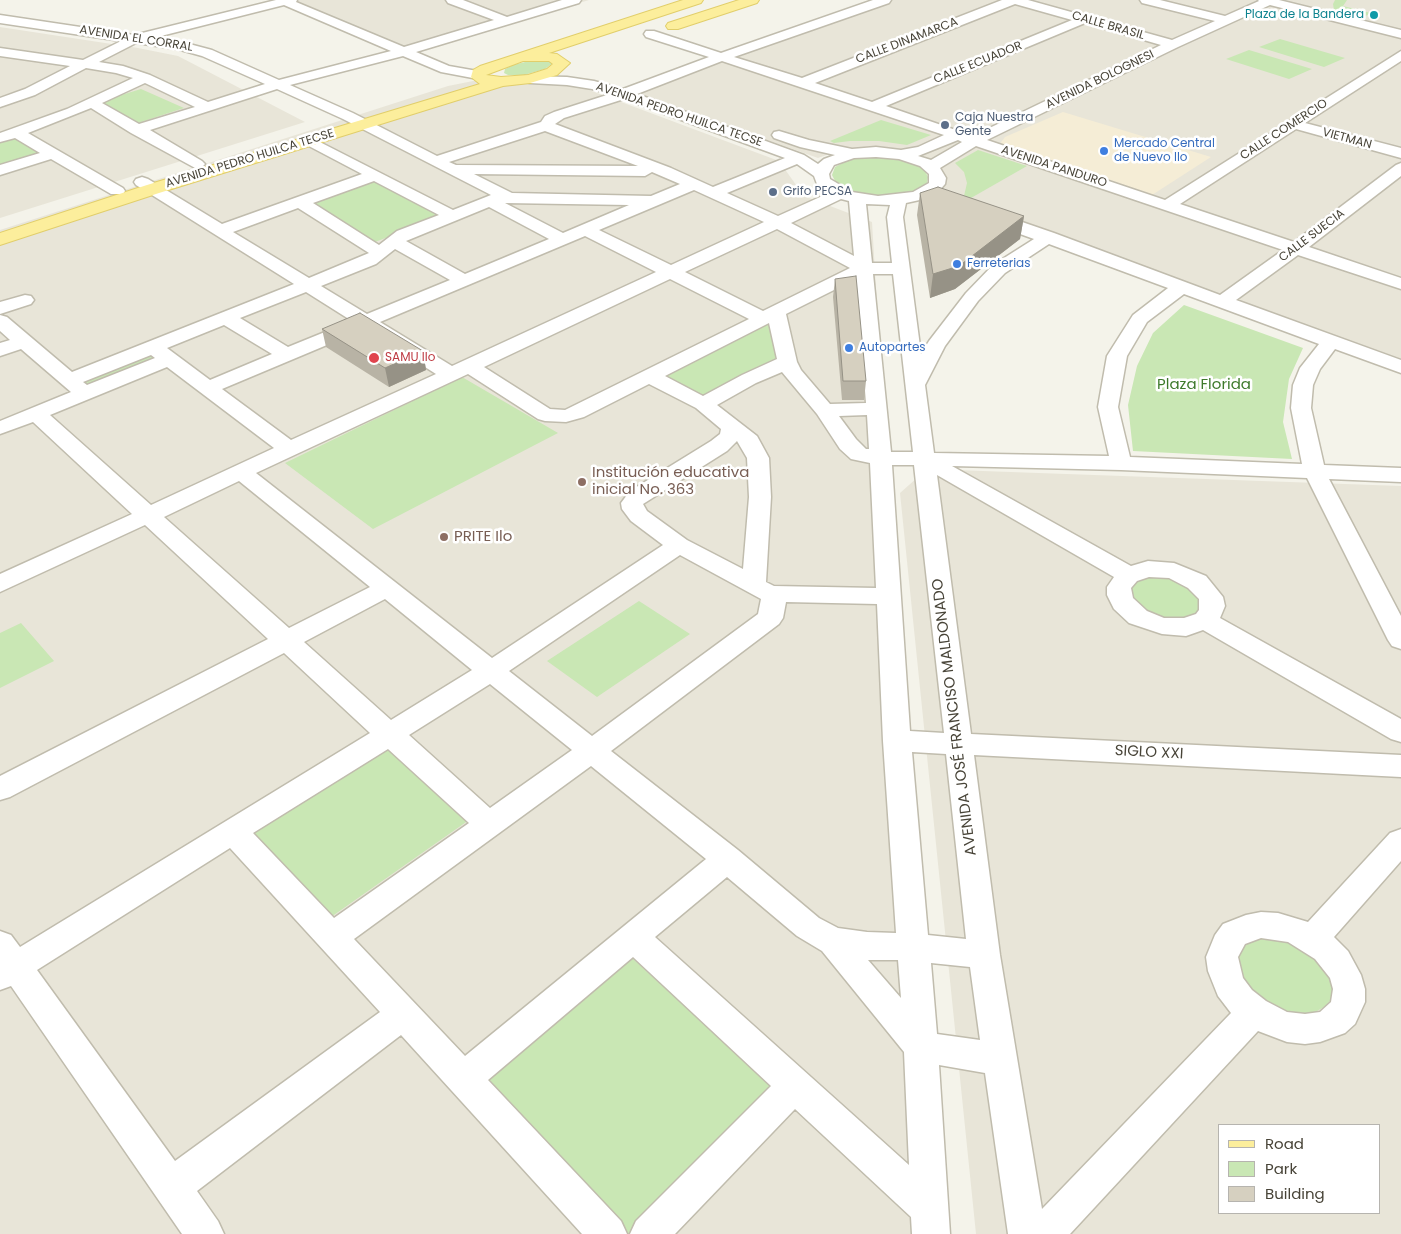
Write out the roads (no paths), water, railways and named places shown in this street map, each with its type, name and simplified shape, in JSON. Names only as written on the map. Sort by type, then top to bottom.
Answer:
[{"type":"main road","points":[[523,57],[696,0]]},
{"type":"main road","points":[[633,40],[752,0]]},
{"type":"main road","points":[[479,74],[487,81],[501,82],[530,78],[552,72],[570,62],[552,57],[523,57]]},
{"type":"main road","name":"AVENIDA PEDRO HUILCA TECSE","points":[[0,229],[116,190],[148,186],[310,140],[367,116],[523,57]]},
{"type":"main road","name":"AVENIDA PEDRO HUILCA TECSE","points":[[0,240],[148,186],[197,164],[350,109],[367,116],[387,117],[501,82]]},
{"type":"street","points":[[0,103],[30,92],[136,38],[286,0],[401,52],[446,69],[479,74]]},
{"type":"street","points":[[307,0],[479,74]]},
{"type":"street","points":[[452,0],[508,20]]},
{"type":"street","points":[[136,130],[280,84],[401,52],[575,0]]},
{"type":"street","points":[[436,161],[547,124],[550,119],[559,115],[624,94],[721,57],[885,0]]},
{"type":"street","name":"CALLE BRASIL","points":[[1014,0],[1173,44]]},
{"type":"street","name":"CALLE DINAMARCA","points":[[802,82],[1014,0]]},
{"type":"street","points":[[1146,0],[1226,20]]},
{"type":"street","name":"AVENIDA BOLOGNESI","points":[[902,155],[923,150],[1248,0]]},
{"type":"street","points":[[1268,0],[1401,34]]},
{"type":"street","name":"AVENIDA BOLOGNESI","points":[[930,167],[974,141],[1268,0]]},
{"type":"street","name":"AVENIDA EL CORRAL","points":[[0,19],[136,38],[200,50],[294,90],[350,109]]},
{"type":"street","name":"CALLE ECUADOR","points":[[872,107],[1085,19]]},
{"type":"street","points":[[0,33],[24,22]]},
{"type":"street","name":"AVENIDA PANDURO","points":[[650,34],[802,82],[1401,284]]},
{"type":"street","points":[[0,52],[118,70],[145,78],[207,107]]},
{"type":"street","points":[[8,64],[26,56]]},
{"type":"street","name":"CALLE COMERCIO","points":[[1168,205],[1292,124],[1398,59]]},
{"type":"street","name":"AVENIDA PEDRO HUILCA TECSE","points":[[617,77],[697,106]]},
{"type":"street","points":[[0,138],[92,103],[145,78]]},
{"type":"street","name":"AVENIDA PEDRO HUILCA TECSE","points":[[530,78],[585,84],[624,94],[798,158],[821,174],[824,181],[830,187],[849,195]]},
{"type":"street","points":[[92,103],[197,164]]},
{"type":"street","points":[[367,116],[436,161],[509,198]]},
{"type":"street","points":[[547,124],[554,130],[666,171],[777,222],[863,268],[900,269]]},
{"type":"street","name":"VIETMAN","points":[[1292,124],[1401,153]]},
{"type":"street","name":"AVENIDA PEDRO HUILCA TECSE","points":[[769,131],[805,144],[852,154]]},
{"type":"street","points":[[17,132],[116,190]]},
{"type":"street","points":[[310,140],[452,216]]},
{"type":"street","points":[[0,584],[777,222],[849,195],[878,200],[900,200],[925,194],[937,184],[936,172],[918,160],[902,155],[876,152],[852,154],[829,162],[823,168],[821,174]]},
{"type":"street","points":[[0,170],[52,154]]},
{"type":"street","points":[[713,193],[798,158]]},
{"type":"street","points":[[452,168],[666,171]]},
{"type":"street","name":"CALLE SUECIA","points":[[1222,302],[1296,249],[1401,168]]},
{"type":"street","points":[[219,231],[376,175]]},
{"type":"street","points":[[208,388],[694,184]]},
{"type":"street","points":[[148,186],[450,374]]},
{"type":"street","points":[[925,194],[943,200]]},
{"type":"street","points":[[849,195],[863,268],[878,409],[897,741],[921,1047],[930,1221]]},
{"type":"street","points":[[0,428],[35,413],[78,387],[153,347],[370,260],[387,247],[452,216],[489,201],[509,198],[653,201]]},
{"type":"street","name":"AVENIDA JOSÉ FRANCISO MALDONADO","points":[[900,200],[895,218],[900,269],[958,744],[984,955],[1027,1234]]},
{"type":"street","points":[[489,201],[562,239]]},
{"type":"street","points":[[300,202],[387,247],[463,280]]},
{"type":"street","points":[[978,212],[1401,367]]},
{"type":"street","points":[[584,230],[670,272],[769,314],[792,372],[824,410],[848,444],[859,454],[881,458],[1122,463],[1401,475]]},
{"type":"street","points":[[915,385],[936,345],[972,298],[999,269],[1048,237]]},
{"type":"street","points":[[469,366],[545,415],[555,416],[577,413],[863,268]]},
{"type":"street","points":[[1122,463],[1108,407],[1117,356],[1140,319],[1181,287]]},
{"type":"street","points":[[0,308],[25,300]]},
{"type":"street","points":[[228,318],[288,355]]},
{"type":"street","points":[[0,321],[78,387]]},
{"type":"street","points":[[0,350],[24,341]]},
{"type":"street","points":[[1331,341],[1310,368],[1303,385],[1301,408],[1315,472],[1401,640]]},
{"type":"street","points":[[153,347],[289,450]]},
{"type":"street","points":[[78,387],[169,360]]},
{"type":"street","points":[[703,404],[749,379],[787,362]]},
{"type":"street","points":[[649,376],[703,404],[750,441],[758,458],[762,589]]},
{"type":"street","points":[[824,410],[878,409]]},
{"type":"street","points":[[35,413],[489,824]]},
{"type":"street","points":[[332,937],[770,618],[774,602],[762,589],[679,545],[639,516],[633,509],[632,503],[638,496],[719,446],[730,436],[732,427]]},
{"type":"street","points":[[924,459],[1128,575]]},
{"type":"street","points":[[241,472],[727,859],[808,927],[833,941],[867,946],[913,947],[984,955]]},
{"type":"street","points":[[205,1234],[5,963],[234,830],[491,671],[679,545]]},
{"type":"street","points":[[1161,569],[1180,573],[1197,582],[1211,597],[1213,606],[1206,620],[1192,626],[1175,628],[1162,626],[1138,617],[1130,610],[1120,595],[1119,587],[1128,575],[1137,571],[1161,569]]},
{"type":"street","points":[[0,789],[387,588]]},
{"type":"street","points":[[762,589],[889,596]]},
{"type":"street","points":[[1206,620],[1401,732]]},
{"type":"street","name":"SIGLO XXI","points":[[897,741],[1401,766]]},
{"type":"street","points":[[234,830],[608,1234]]},
{"type":"street","points":[[1312,939],[1401,841]]},
{"type":"street","points":[[464,1078],[727,859]]},
{"type":"street","points":[[1261,925],[1278,926],[1295,930],[1312,939],[1326,949],[1345,975],[1349,989],[1348,1002],[1342,1013],[1333,1022],[1320,1027],[1305,1029],[1287,1027],[1270,1021],[1254,1012],[1240,1000],[1230,986],[1224,971],[1222,957],[1226,945],[1234,934],[1246,928],[1261,925]]},
{"type":"street","points":[[633,937],[794,1086],[930,1221]]},
{"type":"street","points":[[833,941],[921,1047],[999,1059]]},
{"type":"street","points":[[1044,1234],[1254,1012]]},
{"type":"street","points":[[172,1187],[404,1014]]},
{"type":"street","points":[[649,1234],[794,1086]]},
{"type":"place","name":"Plaza de la Bandera","points":[[1374,15]]},
{"type":"place","name":"Caja Nuestra Gente","points":[[945,125]]},
{"type":"place","name":"Mercado Central de Nuevo Ilo","points":[[1104,151]]},
{"type":"place","name":"Grifo PECSA","points":[[773,192]]},
{"type":"place","name":"Ferreterias","points":[[957,264]]},
{"type":"place","name":"Autopartes","points":[[849,348]]},
{"type":"place","name":"SAMU Ilo","points":[[374,358]]},
{"type":"place","name":"Institución educativa inicial No. 363","points":[[582,482]]},
{"type":"place","name":"PRITE Ilo","points":[[444,537]]},
{"type":"park label","name":"Plaza Florida","points":[[1204,385]]}]
